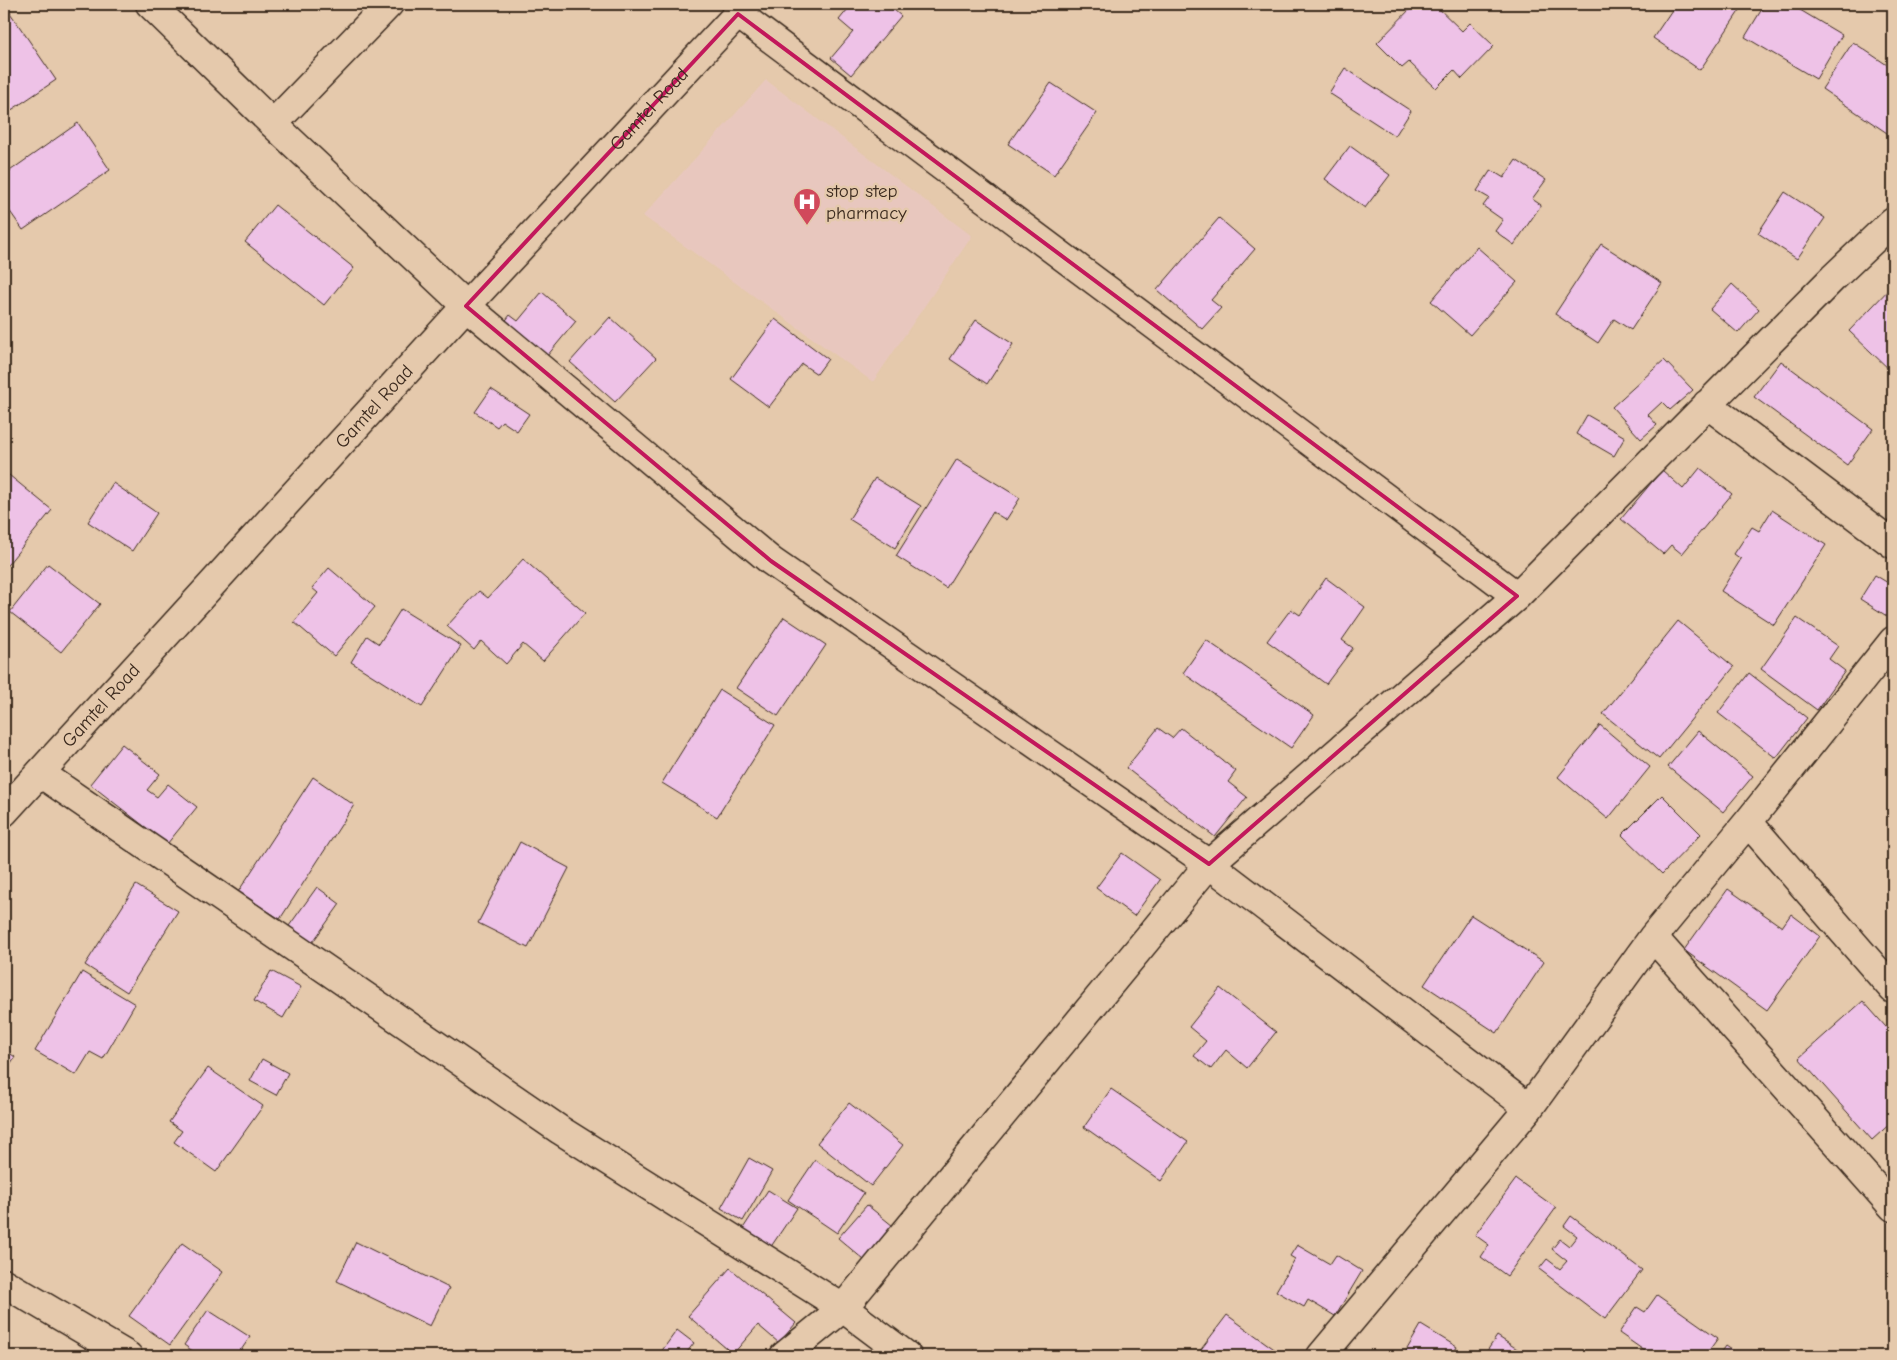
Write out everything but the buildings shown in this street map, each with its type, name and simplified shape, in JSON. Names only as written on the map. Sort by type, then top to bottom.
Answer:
[{"type":"street","points":[[150,4],[273,124],[466,306],[771,560],[1209,864],[1529,1108]]},
{"type":"street","points":[[273,124],[389,4]]},
{"type":"street","points":[[743,9],[1517,596]]},
{"type":"street","name":"Gamtel Road","points":[[4,812],[466,306],[743,9]]},
{"type":"street","points":[[784,1356],[843,1308],[1209,864],[1517,596],[1833,278],[1893,221]]},
{"type":"street","points":[[1708,404],[1893,544]]},
{"type":"street","points":[[1321,1356],[1529,1108],[1653,937],[1893,641]]},
{"type":"street","points":[[40,773],[560,1130],[843,1308],[907,1356]]},
{"type":"street","points":[[1748,822],[1893,989]]},
{"type":"street","points":[[1653,937],[1893,1207]]},
{"type":"street","points":[[4,1284],[128,1356]]},
{"type":"highlighted area","points":[[738,14],[1517,596],[1209,864],[771,561],[466,306]]},
{"type":"shaded area","name":"stop step pharmacy","points":[[766,80],[972,236],[873,382],[643,216]]},
{"type":"place","name":"stop step pharmacy","points":[[807,226]]}]
